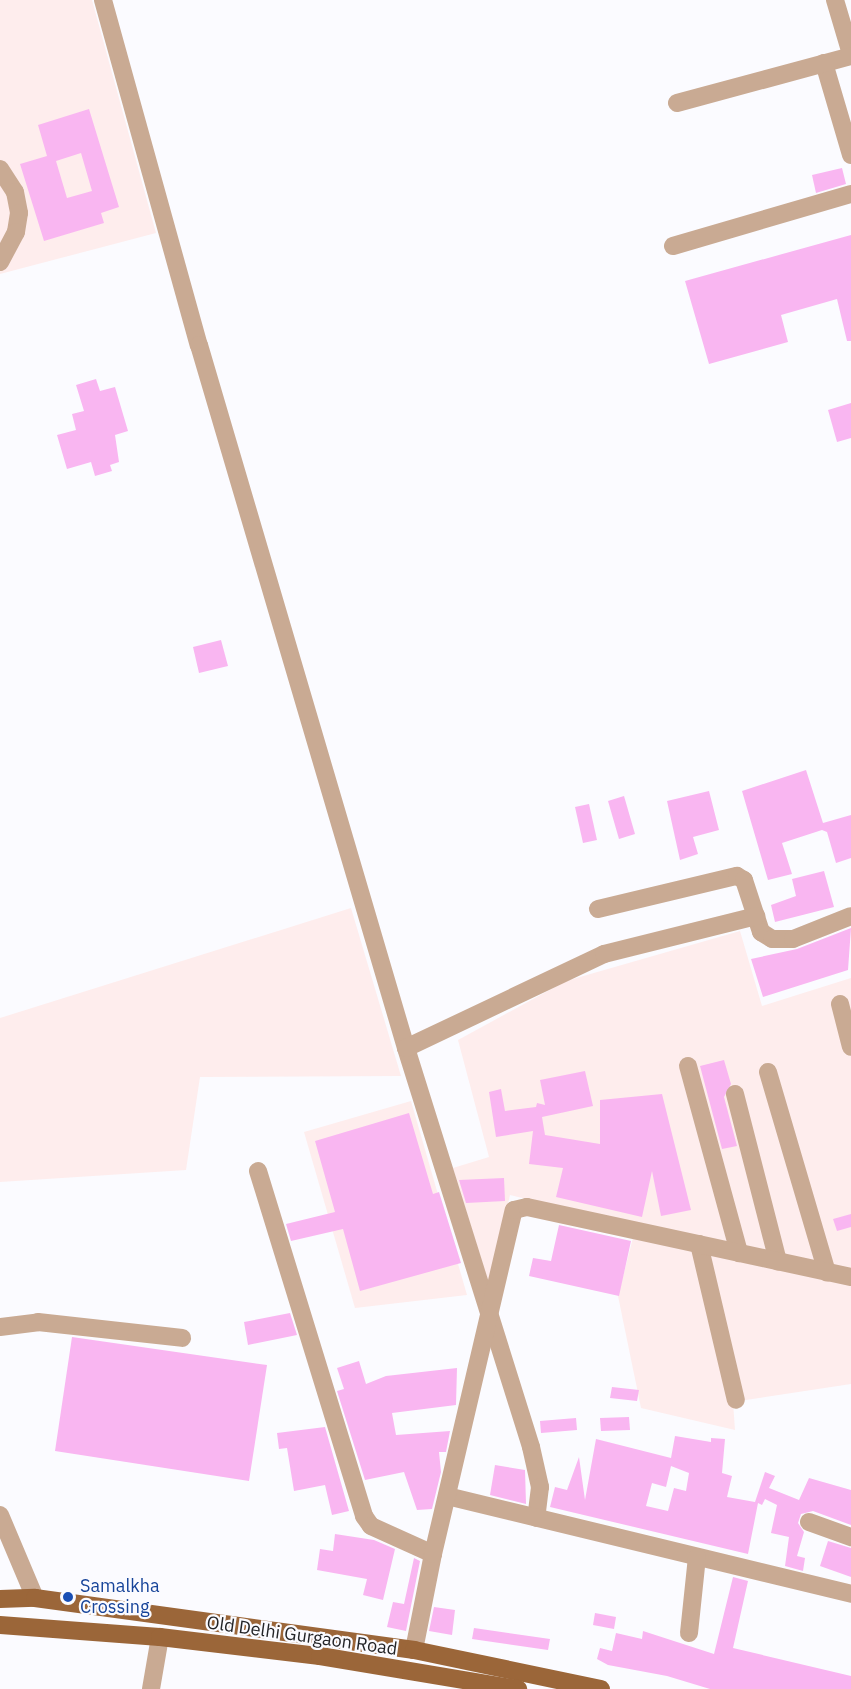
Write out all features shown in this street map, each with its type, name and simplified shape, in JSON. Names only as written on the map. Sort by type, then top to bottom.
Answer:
[{"type":"main road","name":"Old Delhi Gurgaon Road","points":[[0,1599],[35,1598],[414,1650],[488,1663],[601,1689]]},
{"type":"main road","name":"Old Delhi Gurgaon Road","points":[[0,1625],[160,1637],[518,1689]]},
{"type":"main road","points":[[481,1684],[488,1663]]},
{"type":"street","points":[[103,0],[199,345],[406,1048],[531,1447],[540,1487],[536,1518]]},
{"type":"street","points":[[677,103],[851,55],[835,0]]},
{"type":"street","points":[[824,63],[851,155]]},
{"type":"street","points":[[0,169],[15,192],[19,213],[16,232],[0,262]]},
{"type":"street","points":[[673,246],[851,194]]},
{"type":"street","points":[[598,909],[737,876],[744,880],[763,935],[781,941],[851,916]]},
{"type":"street","points":[[406,1048],[604,954],[756,916]]},
{"type":"street","points":[[840,1004],[851,1047]]},
{"type":"street","points":[[688,1066],[739,1253]]},
{"type":"street","points":[[768,1071],[827,1272]]},
{"type":"street","points":[[735,1094],[778,1262]]},
{"type":"street","points":[[258,1171],[364,1516],[371,1526],[433,1554]]},
{"type":"street","points":[[414,1650],[433,1554],[512,1215],[518,1207],[851,1277]]},
{"type":"street","points":[[699,1245],[736,1400]]},
{"type":"street","points":[[0,1327],[38,1322],[182,1338]]},
{"type":"street","points":[[447,1496],[851,1594]]},
{"type":"street","points":[[0,1515],[35,1598]]},
{"type":"street","points":[[809,1522],[851,1537]]},
{"type":"street","points":[[689,1633],[697,1557]]},
{"type":"street","points":[[152,1689],[160,1637]]},
{"type":"shaded area","points":[[0,0],[92,0],[156,233],[0,274]]},
{"type":"shaded area","points":[[351,908],[401,1076],[200,1077],[186,1170],[0,1182],[0,1018]]},
{"type":"shaded area","points":[[740,931],[762,1006],[851,978],[851,1384],[733,1402],[735,1430],[641,1408],[618,1296],[636,1226],[510,1195],[489,1285],[453,1168],[489,1157],[458,1040],[566,981]]},
{"type":"shaded area","points":[[411,1101],[467,1295],[355,1308],[304,1132]]},
{"type":"building","points":[[89,109],[119,207],[101,213],[104,223],[44,241],[20,164],[47,156],[38,125]],"holes":[[[81,153],[92,191],[67,198],[56,161]]]},
{"type":"building","points":[[842,168],[846,184],[816,193],[812,175]]},
{"type":"building","points":[[851,235],[851,341],[847,341],[837,299],[781,315],[788,342],[709,364],[685,281]]},
{"type":"building","points":[[96,379],[100,391],[115,387],[128,431],[115,435],[119,462],[110,465],[112,471],[95,476],[91,462],[67,469],[57,435],[76,430],[72,414],[84,411],[76,385]]},
{"type":"building","points":[[851,403],[851,438],[837,442],[828,410]]},
{"type":"building","points":[[221,640],[228,666],[199,673],[193,647]]},
{"type":"building","points":[[806,770],[823,823],[851,815],[851,858],[836,863],[827,832],[822,830],[782,843],[792,874],[768,880],[742,791]]},
{"type":"building","points":[[709,791],[719,830],[693,837],[698,854],[680,860],[667,801]]},
{"type":"building","points":[[624,796],[635,834],[619,839],[608,801]]},
{"type":"building","points":[[589,804],[597,840],[583,843],[575,807]]},
{"type":"building","points":[[824,871],[834,907],[775,922],[771,905],[796,896],[792,879]]},
{"type":"building","points":[[851,928],[848,970],[763,997],[751,959],[797,949]]},
{"type":"building","points":[[724,1060],[731,1084],[724,1097],[737,1146],[722,1149],[700,1066]]},
{"type":"building","points":[[585,1071],[593,1106],[542,1117],[545,1135],[600,1144],[600,1100],[662,1094],[691,1210],[661,1216],[652,1171],[642,1217],[556,1197],[563,1168],[529,1164],[533,1131],[496,1137],[489,1092],[501,1089],[505,1111],[536,1107],[537,1103],[545,1105],[540,1080]]},
{"type":"building","points":[[409,1113],[433,1194],[439,1192],[461,1263],[360,1291],[343,1229],[291,1241],[286,1224],[335,1212],[315,1141]]},
{"type":"building","points":[[504,1178],[505,1201],[466,1203],[459,1180]]},
{"type":"building","points":[[851,1214],[851,1227],[837,1231],[833,1219]]},
{"type":"building","points":[[559,1225],[631,1241],[619,1296],[529,1276],[533,1258],[551,1261]]},
{"type":"building","points":[[290,1313],[297,1335],[248,1345],[244,1322]]},
{"type":"building","points":[[72,1337],[267,1365],[249,1481],[55,1451]]},
{"type":"building","points":[[359,1361],[366,1384],[386,1376],[457,1368],[456,1405],[392,1413],[396,1435],[450,1431],[446,1452],[439,1452],[441,1472],[432,1509],[417,1510],[404,1472],[365,1480],[337,1391],[344,1389],[337,1368]]},
{"type":"building","points":[[612,1387],[639,1390],[637,1401],[610,1398]]},
{"type":"building","points":[[629,1417],[630,1430],[601,1431],[600,1418]]},
{"type":"building","points":[[576,1418],[577,1430],[541,1433],[540,1421]]},
{"type":"building","points":[[325,1427],[349,1511],[332,1515],[325,1485],[294,1491],[287,1448],[279,1449],[277,1433]]},
{"type":"building","points":[[675,1436],[711,1442],[711,1438],[725,1439],[722,1473],[732,1476],[727,1497],[755,1502],[765,1472],[775,1476],[769,1488],[799,1500],[809,1478],[851,1490],[851,1525],[813,1511],[801,1514],[798,1523],[804,1532],[797,1556],[805,1558],[803,1571],[785,1566],[789,1537],[771,1533],[777,1505],[765,1499],[762,1505],[758,1503],[748,1554],[550,1507],[555,1487],[567,1490],[579,1457],[585,1500],[596,1439],[671,1458]],"holes":[[[671,1466],[689,1473],[686,1491],[674,1488],[668,1511],[646,1506],[652,1483],[666,1487]]]},
{"type":"building","points":[[495,1465],[525,1470],[526,1504],[490,1495]]},
{"type":"building","points":[[335,1534],[374,1540],[395,1549],[383,1600],[363,1595],[367,1579],[317,1570],[320,1549],[333,1551]]},
{"type":"building","points":[[828,1541],[851,1548],[851,1577],[820,1566]]},
{"type":"building","points":[[414,1558],[420,1561],[406,1631],[387,1627],[393,1602],[404,1604]]},
{"type":"building","points":[[733,1577],[748,1581],[733,1648],[851,1676],[851,1689],[710,1689],[667,1676],[608,1665],[597,1659],[600,1648],[612,1651],[616,1633],[642,1639],[643,1631],[714,1654]]},
{"type":"building","points":[[434,1607],[455,1610],[452,1635],[429,1631]]},
{"type":"building","points":[[595,1613],[616,1617],[614,1629],[593,1625]]},
{"type":"building","points":[[474,1628],[550,1639],[548,1650],[472,1639]]},
{"type":"place","name":"Samalkha Crossing","points":[[68,1597]]}]
